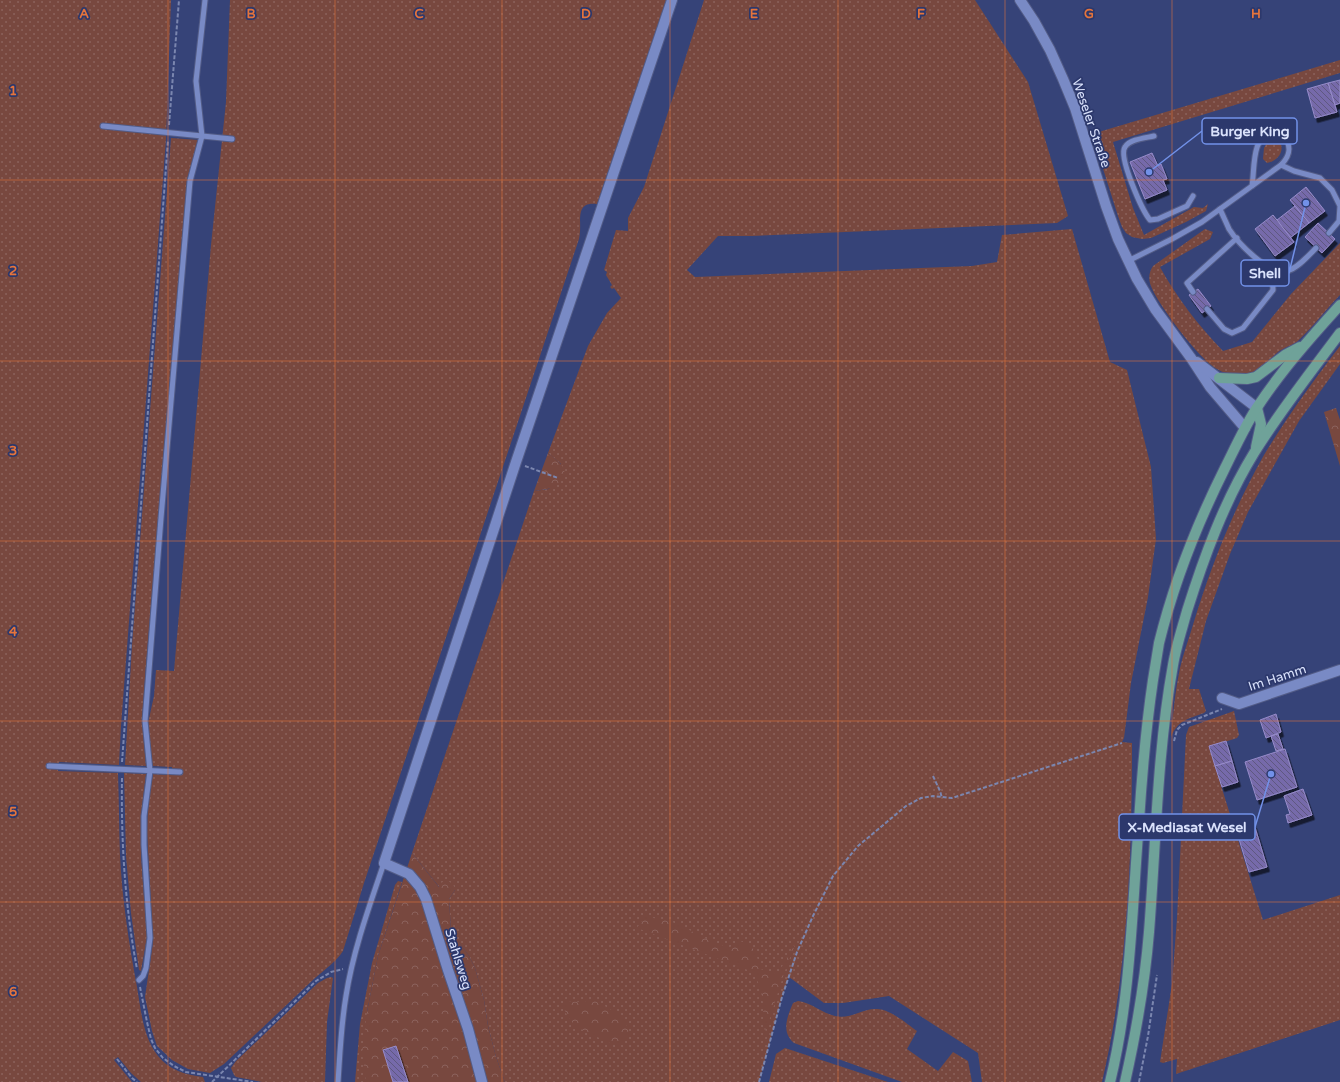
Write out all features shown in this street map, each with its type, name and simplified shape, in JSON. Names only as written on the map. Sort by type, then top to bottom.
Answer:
[{"type":"main road","points":[[1110,1082],[1127,984],[1148,716],[1159,645],[1181,570],[1210,500],[1245,428],[1257,408],[1304,345],[1340,305]]},
{"type":"main road","points":[[1125,1082],[1135,1037],[1149,934],[1163,726],[1173,663],[1195,584],[1210,544],[1231,496],[1254,452],[1279,415],[1340,333]]},
{"type":"main road","points":[[1219,378],[1247,379],[1256,377],[1285,355],[1304,345]]},
{"type":"main road","points":[[1254,452],[1261,424],[1257,408]]},
{"type":"main road","points":[[1245,428],[1261,424],[1279,415]]},
{"type":"street","points":[[384,863],[516,462],[672,0]]},
{"type":"street","name":"Weseler Straße","points":[[1020,0],[1034,21],[1063,79],[1075,108],[1106,206],[1128,261],[1144,292],[1192,358],[1210,387],[1245,428]]},
{"type":"street","name":"Weseler Straße","points":[[1192,358],[1257,408]]},
{"type":"street","name":"Im Hamm","points":[[1222,698],[1239,704],[1340,670]]},
{"type":"street","name":"Stahlsweg","points":[[384,863],[409,874],[420,887],[426,899],[468,1029],[482,1082]]},
{"type":"lane","points":[[139,980],[143,976],[146,968],[150,938],[144,853],[144,816],[150,771],[145,721],[190,182],[202,136],[196,81],[205,0]]},
{"type":"lane","points":[[103,126],[232,139]]},
{"type":"lane","points":[[1128,261],[1188,231],[1220,209],[1252,186],[1280,165],[1289,154],[1290,147],[1284,136],[1279,133],[1269,132],[1260,139],[1257,146],[1252,186]]},
{"type":"lane","points":[[1154,136],[1130,142],[1125,146],[1123,151],[1124,161],[1144,212],[1150,220],[1158,219],[1187,206],[1193,196]]},
{"type":"lane","points":[[1280,165],[1294,171],[1320,178],[1332,190],[1340,206],[1340,220],[1329,233]]},
{"type":"lane","points":[[1220,209],[1230,230],[1259,260],[1272,269],[1287,271],[1303,261],[1316,248]]},
{"type":"lane","points":[[1193,292],[1187,283],[1237,238]]},
{"type":"lane","points":[[1207,310],[1224,329],[1232,333],[1243,328],[1273,290],[1272,269]]},
{"type":"lane","points":[[49,766],[180,772]]},
{"type":"lane","points":[[338,1082],[342,1022],[347,989],[359,940],[384,863]]},
{"type":"path","points":[[123,856],[121,819],[124,724],[179,0]]},
{"type":"path","points":[[516,462],[558,478]]},
{"type":"path","points":[[1173,747],[1177,730],[1182,725],[1200,717],[1239,704]]},
{"type":"path","points":[[759,1082],[782,997],[797,952],[833,876],[858,846],[906,806],[921,798],[933,796],[952,798],[1122,743]]},
{"type":"path","points":[[933,776],[942,798]]},
{"type":"path","points":[[212,1082],[316,981],[331,972],[340,969]]},
{"type":"path","points":[[1139,1082],[1148,1036],[1157,972]]},
{"type":"path","points":[[117,1059],[127,1073],[137,1082]]},
{"type":"path","points":[[200,1074],[253,1082]]},
{"type":"green space","points":[[0,0],[171,0],[166,139],[119,765],[59,762],[58,771],[118,773],[122,888],[141,1014],[146,1032],[153,1049],[162,1061],[178,1071],[203,1077],[205,1082],[141,1082],[131,1073],[118,1057],[114,1060],[132,1082],[0,1082]]},
{"type":"green space","points":[[230,0],[667,0],[597,204],[585,206],[580,214],[579,239],[364,883],[343,951],[224,1064],[210,1073],[188,1069],[172,1060],[157,1046],[152,1031],[145,997],[153,942],[147,833],[149,796],[153,774],[172,775],[172,767],[152,766],[148,723],[154,696],[156,670],[174,671],[211,245],[226,102]]},
{"type":"green space","points":[[704,0],[975,0],[1028,82],[1068,216],[1057,223],[752,236],[718,236],[687,270],[695,277],[972,266],[997,262],[1002,235],[1072,229],[1110,362],[1127,370],[1151,467],[1156,539],[1148,597],[1131,683],[1124,738],[1122,742],[1132,743],[1131,828],[1127,913],[1118,998],[1102,1082],[982,1082],[978,1053],[889,996],[843,1003],[824,1003],[789,977],[782,997],[759,1082],[505,1082],[496,1057],[488,1026],[484,1000],[475,968],[469,956],[451,931],[449,899],[455,890],[440,888],[412,853],[534,491],[549,489],[561,464],[548,453],[588,346],[607,313],[621,298],[614,288],[612,289],[610,287],[612,285],[606,275],[607,272],[604,270],[616,230],[628,231],[628,218],[644,187]]},
{"type":"green space","points":[[1340,60],[1340,73],[1113,142],[1133,208],[1144,235],[1194,207],[1203,208],[1208,204],[1206,211],[1151,238],[1142,239],[1132,237],[1126,233],[1118,216],[1092,134]]},
{"type":"green space","points":[[171,138],[199,140],[187,180],[142,720],[146,766],[125,765],[132,645]]},
{"type":"green space","points":[[1273,139],[1280,142],[1281,153],[1277,158],[1267,163],[1263,159],[1264,148],[1268,141]]},
{"type":"green space","points":[[1205,229],[1213,232],[1210,239],[1160,267],[1188,311],[1223,351],[1252,342],[1291,294],[1340,243],[1340,295],[1299,340],[1278,352],[1262,368],[1254,372],[1228,374],[1210,364],[1190,344],[1170,318],[1155,295],[1149,281],[1149,276],[1153,266]]},
{"type":"green space","points":[[1340,346],[1340,364],[1299,421],[1248,512],[1230,554],[1206,621],[1189,689],[1199,689],[1206,711],[1184,721],[1177,727],[1171,737],[1175,694],[1183,658],[1206,583],[1232,518],[1264,455],[1300,399]]},
{"type":"green space","points":[[1336,408],[1340,420],[1340,466],[1324,412]]},
{"type":"green space","points":[[548,453],[563,467],[564,476],[560,482],[553,487],[534,491]]},
{"type":"green space","points":[[1234,711],[1239,735],[1237,738],[1209,747],[1263,920],[1340,895],[1340,1020],[1176,1074],[1177,1059],[1163,1063],[1160,1062],[1172,984],[1177,918],[1186,735],[1189,727]]},
{"type":"green space","points":[[124,773],[146,774],[141,816],[141,856],[147,937],[141,971],[139,970],[131,913],[126,856]]},
{"type":"green space","points":[[412,853],[439,887],[441,883],[446,880],[453,884],[455,890],[449,899],[451,931],[469,956],[475,968],[484,1000],[488,1026],[496,1057],[505,1082],[366,1082],[362,1052],[367,1012],[378,956]]},
{"type":"green space","points":[[398,881],[402,882],[378,956],[367,1012],[366,1082],[355,1082],[360,1024],[372,963],[395,885]]},
{"type":"green space","points":[[645,916],[677,924],[721,945],[730,947],[743,941],[754,950],[760,969],[778,974],[798,937],[784,973],[766,1031],[763,1028],[763,1006],[761,992],[753,972],[637,928]]},
{"type":"green space","points":[[331,977],[333,978],[327,1022],[325,1082],[262,1082],[236,1077],[231,1068],[236,1061],[318,983]]},
{"type":"green space","points":[[593,1000],[614,1012],[626,1023],[629,1029],[626,1039],[622,1043],[615,1045],[576,1027],[564,1009],[567,1001],[580,1002]]},
{"type":"green space","points":[[798,1001],[808,1004],[830,1015],[840,1017],[872,1009],[887,1011],[917,1031],[907,1049],[938,1071],[953,1052],[968,1061],[972,1082],[902,1082],[794,1043],[790,1039],[786,1029],[786,1024],[793,1003]]},
{"type":"green space","points":[[785,1048],[888,1082],[769,1082],[776,1054]]},
{"type":"building","points":[[1340,80],[1340,103],[1335,105],[1328,83]]},
{"type":"building","points":[[1328,83],[1337,112],[1315,118],[1307,89]]},
{"type":"building","points":[[1152,153],[1158,166],[1161,164],[1167,179],[1163,180],[1167,190],[1145,199],[1130,162]]},
{"type":"building","points":[[1306,187],[1325,211],[1309,223],[1290,200]]},
{"type":"building","points":[[1295,206],[1309,223],[1290,238],[1277,220]]},
{"type":"building","points":[[1273,215],[1294,242],[1275,256],[1255,229]]},
{"type":"building","points":[[1318,223],[1335,239],[1322,253],[1305,237]]},
{"type":"building","points":[[1198,289],[1211,306],[1202,313],[1189,295]]},
{"type":"building","points":[[1276,714],[1281,732],[1266,738],[1260,720]]},
{"type":"building","points":[[1278,734],[1283,749],[1276,751],[1271,736]]},
{"type":"building","points":[[1226,741],[1232,761],[1215,766],[1209,746]]},
{"type":"building","points":[[1285,749],[1297,787],[1257,800],[1245,762]]},
{"type":"building","points":[[1232,761],[1238,782],[1222,787],[1215,766]]},
{"type":"building","points":[[1303,789],[1312,815],[1288,823],[1286,815],[1290,814],[1284,796]]},
{"type":"building","points":[[1254,824],[1267,867],[1249,872],[1236,829]]},
{"type":"building","points":[[396,1046],[408,1082],[393,1082],[383,1050]]},
{"type":"place","name":"Burger King","points":[[1149,172]]},
{"type":"place","name":"Shell","points":[[1306,203]]},
{"type":"place","name":"X-Mediasat Wesel","points":[[1271,774]]}]
